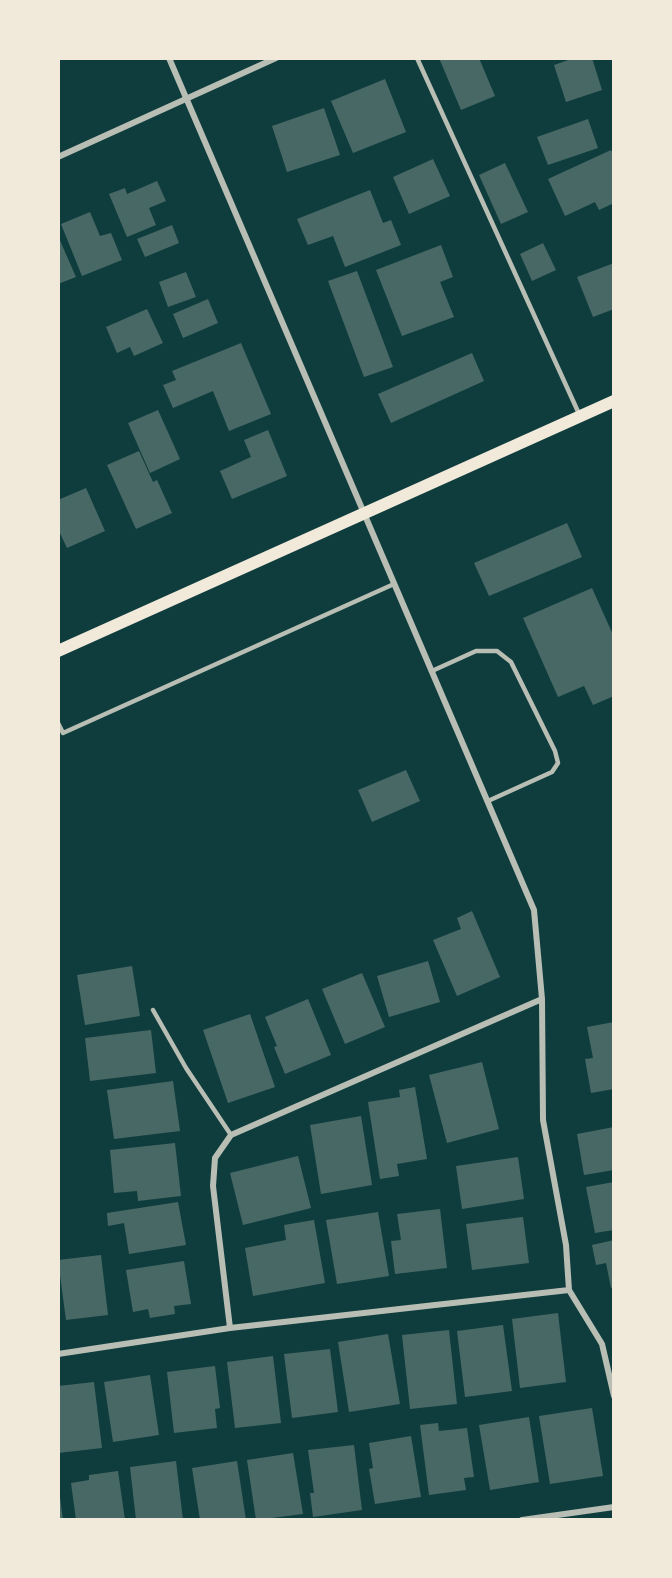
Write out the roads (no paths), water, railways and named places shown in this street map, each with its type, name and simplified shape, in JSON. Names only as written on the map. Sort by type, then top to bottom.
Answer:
[{"type":"main road","points":[[58,651],[614,401]]},
{"type":"street","points":[[169,58],[534,910],[542,999],[543,1120],[566,1245],[569,1290],[602,1344],[614,1396]]},
{"type":"street","points":[[58,157],[276,58]]},
{"type":"street","points":[[230,1328],[213,1186],[215,1158],[231,1135],[542,999]]},
{"type":"street","points":[[58,1353],[230,1328],[569,1290]]},
{"type":"street","points":[[522,1520],[614,1507]]},
{"type":"lane","points":[[417,58],[580,416]]},
{"type":"lane","points":[[58,723],[63,733],[394,584]]},
{"type":"lane","points":[[432,671],[476,651],[497,651],[511,662],[555,751],[558,763],[552,772],[488,801]]},
{"type":"lane","points":[[153,1010],[186,1068],[231,1135]]}]
